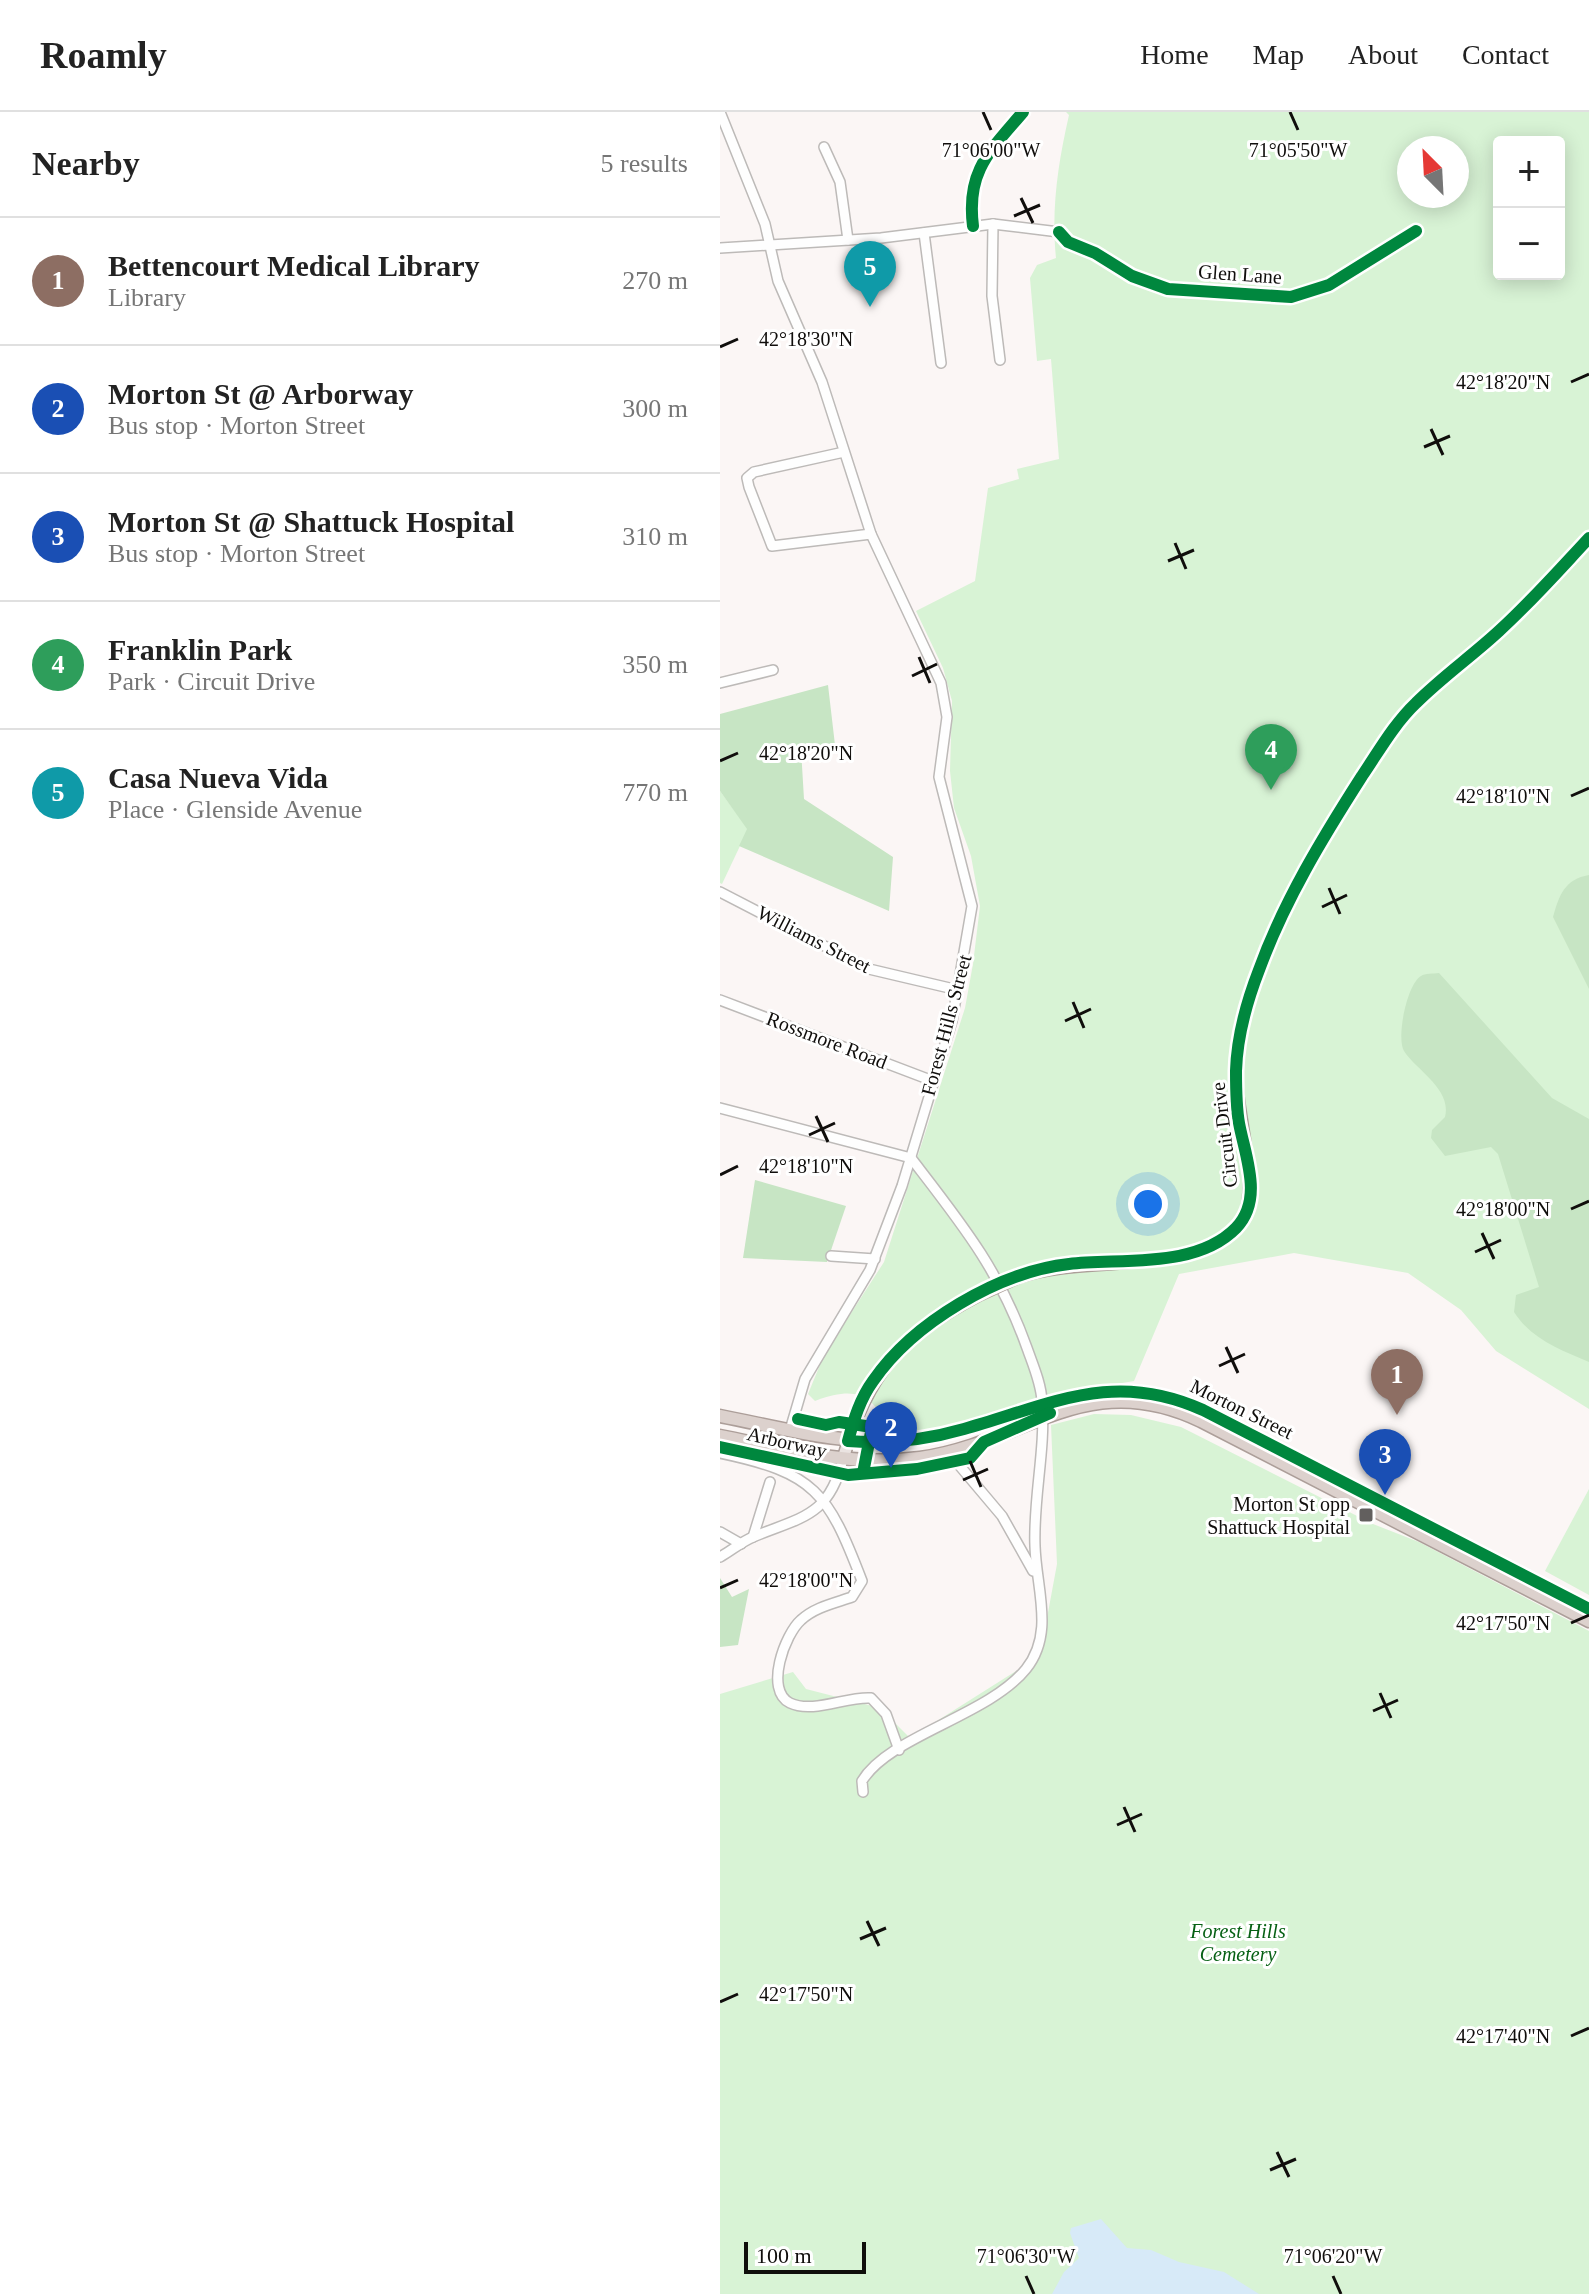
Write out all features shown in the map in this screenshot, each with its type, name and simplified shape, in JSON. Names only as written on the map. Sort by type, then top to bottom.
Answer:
[{"type":"highway","name":"Morton Street","points":[[848,1441],[932,1437],[1108,1390],[1147,1392],[1186,1403],[1589,1609]]},
{"type":"highway","name":"Morton Street","points":[[843,1459],[893,1460],[948,1452],[988,1440],[1042,1410],[1114,1401],[1157,1405],[1186,1414],[1589,1621]]},
{"type":"highway","name":"Arborway","points":[[720,1416],[848,1441]]},
{"type":"highway","name":"Arborway","points":[[720,1436],[843,1459]]},
{"type":"main road","name":"Circuit Drive","points":[[843,1459],[861,1400],[882,1369],[925,1329],[981,1294],[1019,1277],[1061,1265],[1187,1253],[1216,1243],[1241,1223],[1251,1192],[1237,1111],[1238,1052],[1254,982],[1288,904],[1328,829],[1392,730],[1416,702],[1533,599],[1589,538]]},
{"type":"street","name":"Forest Hills Street","points":[[720,112],[771,244],[778,281],[822,382],[871,534],[929,654],[946,703],[939,777],[972,906],[958,990],[911,1158],[875,1259],[805,1379],[790,1430]]},
{"type":"street","points":[[973,226],[972,188],[980,165],[1023,112]]},
{"type":"street","points":[[720,148],[733,146]]},
{"type":"street","points":[[824,147],[840,182],[848,240]]},
{"type":"street","points":[[993,224],[992,296],[1000,360]]},
{"type":"street","points":[[720,248],[848,240],[993,224],[1059,232]]},
{"type":"street","points":[[924,233],[941,363]]},
{"type":"street","points":[[844,452],[754,472],[747,478],[749,487],[772,546],[871,534]]},
{"type":"street","points":[[720,683],[773,670]]},
{"type":"street","name":"Williams Street","points":[[720,892],[869,969],[958,990]]},
{"type":"street","name":"Rossmore Road","points":[[720,1000],[933,1081]]},
{"type":"street","points":[[720,1108],[911,1158],[987,1259],[1019,1326],[1042,1410],[1035,1519],[1044,1618],[1038,1649],[1028,1667],[1014,1682],[980,1706],[899,1750],[867,1774],[863,1792]]},
{"type":"street","points":[[831,1256],[875,1259]]},
{"type":"street","points":[[948,1452],[1002,1516],[1023,1548],[1039,1585]]},
{"type":"street","name":"Arborway","points":[[720,1453],[777,1467],[798,1479],[824,1503],[839,1522],[861,1586],[852,1597],[819,1608],[797,1625],[776,1673],[775,1684],[790,1703],[804,1705],[871,1698],[886,1714],[899,1750]]},
{"type":"street","points":[[720,1557],[753,1537],[809,1516],[824,1503],[843,1459]]},
{"type":"street","points":[[753,1537],[770,1482]]},
{"type":"street","points":[[720,1532],[741,1544]]},
{"type":"green space","points":[[1066,112],[1589,112],[1589,1409],[1496,1351],[1461,1310],[1408,1273],[1294,1253],[1179,1274],[1134,1381],[1060,1394],[963,1426],[914,1435],[900,1432],[867,1399],[855,1394],[838,1394],[815,1401],[808,1394],[824,1355],[884,1262],[965,1008],[980,906],[971,856],[954,808],[950,771],[952,701],[943,668],[916,611],[975,581],[988,488],[1019,479],[1017,469],[1059,459],[1051,359],[1037,361],[1030,278],[1037,265],[1056,258],[1056,186],[1069,115]]},
{"type":"green space","points":[[828,685],[835,745],[801,749],[804,799],[893,857],[889,911],[739,846],[747,829],[720,791],[720,714]]},
{"type":"green space","points":[[720,791],[748,829],[722,884],[720,883]]},
{"type":"green space","points":[[1589,875],[1589,989],[1553,917],[1564,889],[1574,880]]},
{"type":"green space","points":[[1439,973],[1552,1098],[1589,1119],[1589,1362],[1538,1337],[1514,1312],[1516,1295],[1539,1287],[1498,1154],[1491,1147],[1445,1156],[1431,1138],[1432,1130],[1445,1117],[1446,1107],[1439,1089],[1404,1051],[1401,1035],[1411,989],[1423,975]]},
{"type":"green space","points":[[755,1180],[846,1206],[827,1262],[743,1258]]},
{"type":"green space","name":"Forest Hills Cemetery","points":[[1094,1414],[1131,1415],[1181,1427],[1373,1524],[1419,1542],[1589,1631],[1589,2294],[720,2294],[720,1694],[793,1672],[806,1689],[880,1708],[910,1738],[1019,1669],[1042,1645],[1057,1564],[1051,1425]]},
{"type":"green space","points":[[1589,1489],[1589,1595],[1545,1571]]},
{"type":"green space","points":[[720,1578],[732,1597],[749,1589],[738,1645],[720,1647]]},
{"type":"water","points":[[1101,2219],[1127,2248],[1151,2250],[1179,2262],[1224,2272],[1259,2294],[1052,2294],[1064,2272],[1079,2258],[1071,2228]]},
{"type":"cycle path","points":[[973,226],[973,190],[977,176],[991,151],[1023,112]]},
{"type":"cycle path","name":"Glen Lane","points":[[1059,232],[1068,242],[1095,253],[1132,276],[1168,289],[1291,297],[1329,285],[1416,231]]},
{"type":"cycle path","points":[[1589,538],[1511,620],[1408,711],[1347,799],[1292,894],[1255,982],[1238,1045],[1237,1110],[1251,1191],[1244,1217],[1236,1228],[1219,1241],[1179,1256],[1069,1264],[1042,1269],[986,1289],[934,1321],[890,1360],[864,1395],[848,1441],[892,1441],[935,1436],[1082,1395],[1140,1392],[1170,1398],[1203,1410],[1589,1609]]},
{"type":"cycle path","points":[[720,1447],[848,1475],[917,1469],[970,1458],[984,1442],[1050,1413]]},
{"type":"cycle path","points":[[798,1419],[826,1425],[839,1422],[872,1427],[863,1473]]},
{"type":"place","name":"Casa Nueva Vida","points":[[870,307]]},
{"type":"place","name":"Franklin Park","points":[[1271,790]]},
{"type":"place","name":"Bettencourt Medical Library","points":[[1397,1415]]},
{"type":"place","name":"Morton St @ Arborway","points":[[891,1468]]},
{"type":"place","name":"Morton St @ Shattuck Hospital","points":[[1385,1495]]},
{"type":"place","name":"Morton St opp Shattuck Hospital","points":[[1366,1515]]}]
